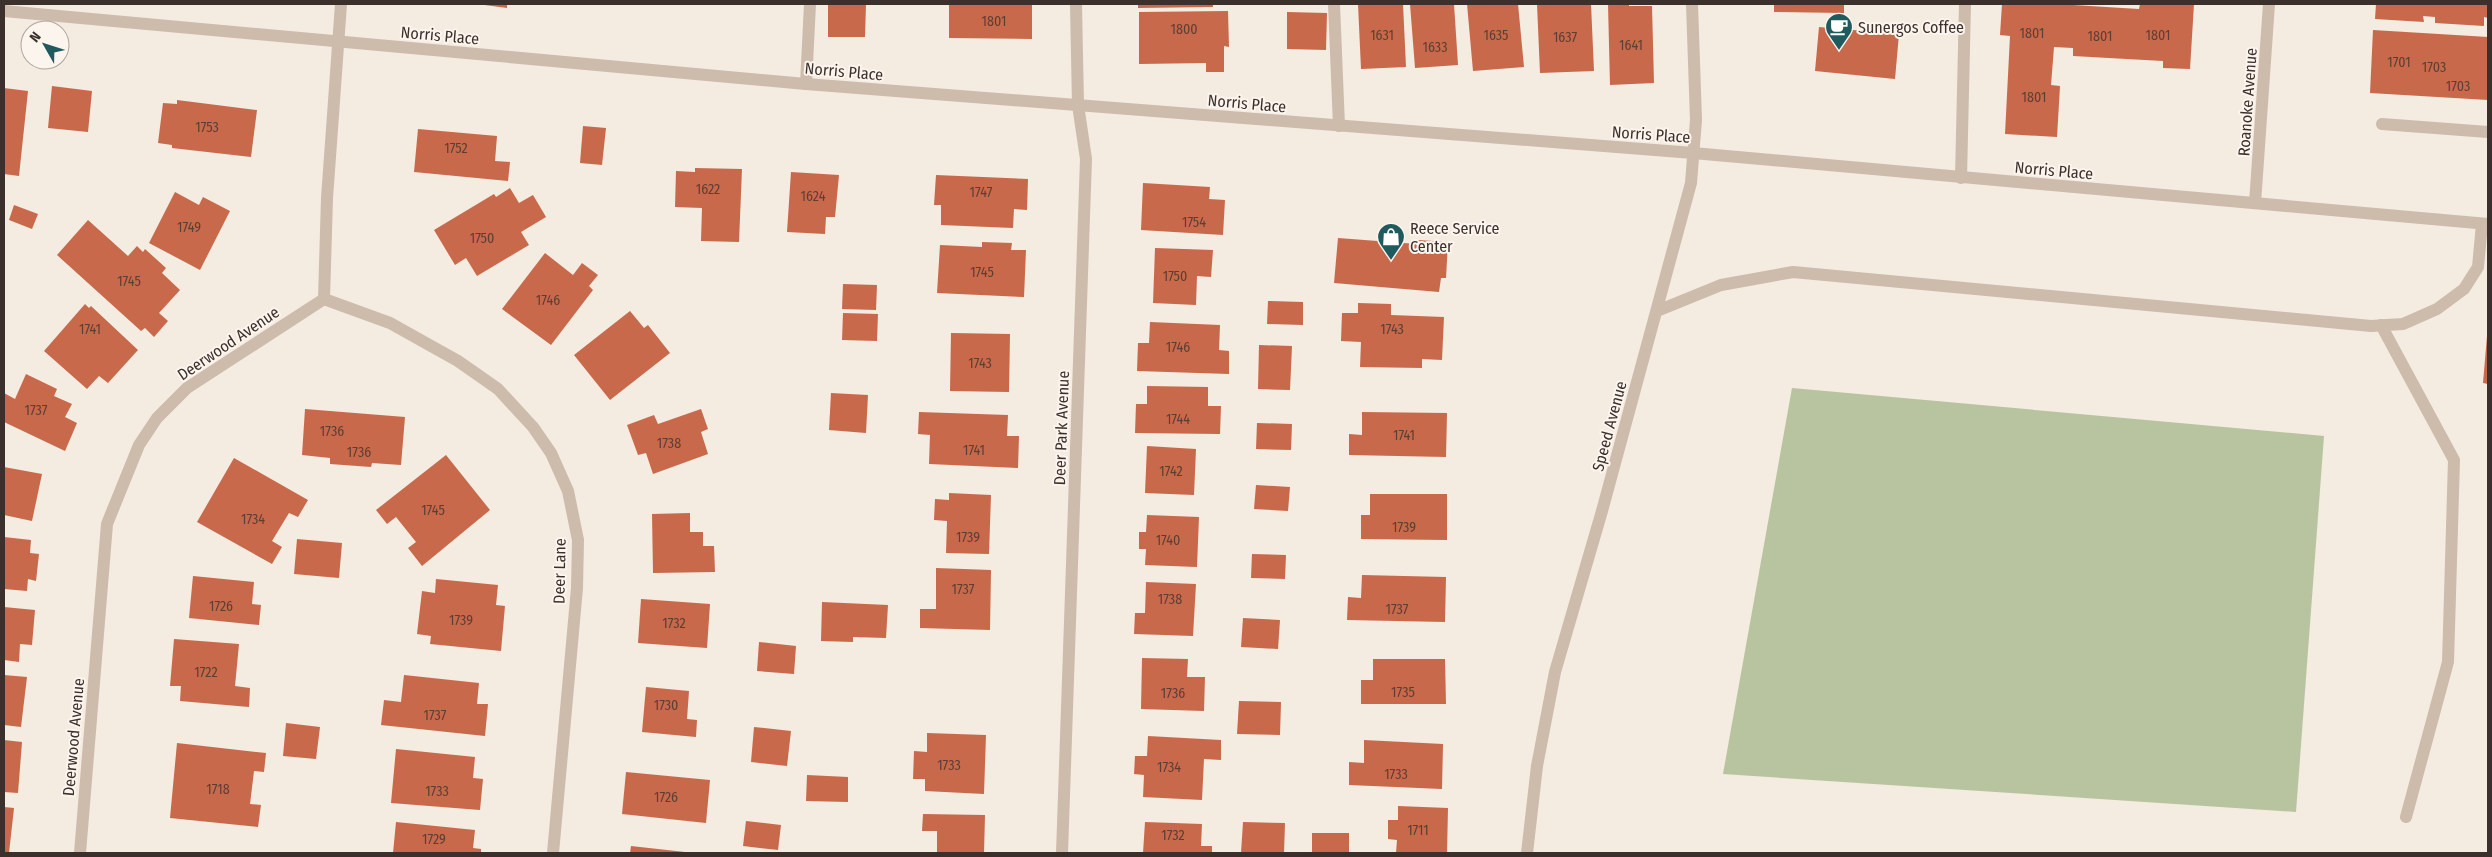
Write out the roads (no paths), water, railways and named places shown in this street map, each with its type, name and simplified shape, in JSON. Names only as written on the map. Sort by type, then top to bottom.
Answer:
[{"type":"street","points":[[324,298],[327,198],[341,4]]},
{"type":"street","points":[[806,84],[810,4]]},
{"type":"street","name":"Deer Park Avenue","points":[[1062,853],[1086,158],[1078,105],[1076,4]]},
{"type":"street","points":[[1334,4],[1339,126]]},
{"type":"street","name":"Speed Avenue","points":[[1527,853],[1536,766],[1555,672],[1602,511],[1691,183],[1696,120],[1692,4]]},
{"type":"street","points":[[1961,178],[1965,4]]},
{"type":"street","name":"Roanoke Avenue","points":[[2255,203],[2269,4]]},
{"type":"street","name":"Norris Place","points":[[11,9],[337,42],[806,84],[1693,153],[2485,224]]},
{"type":"street","points":[[2382,124],[2488,132]]},
{"type":"street","points":[[1657,311],[1721,285],[1793,272],[2382,325],[2403,324],[2437,308],[2464,289],[2478,267],[2485,224]]},
{"type":"street","name":"Deerwood Avenue","points":[[80,853],[107,524],[139,445],[157,418],[187,388],[324,298]]},
{"type":"street","name":"Deer Lane","points":[[324,298],[390,323],[458,360],[498,389],[533,427],[551,453],[568,491],[578,540],[577,588],[553,853]]},
{"type":"street","points":[[2382,325],[2454,460],[2448,662],[2406,817]]},
{"type":"place","name":"Sunergos Coffee","points":[[1839,51]]},
{"type":"place","name":"Reece Service Center","points":[[1391,261]]}]
